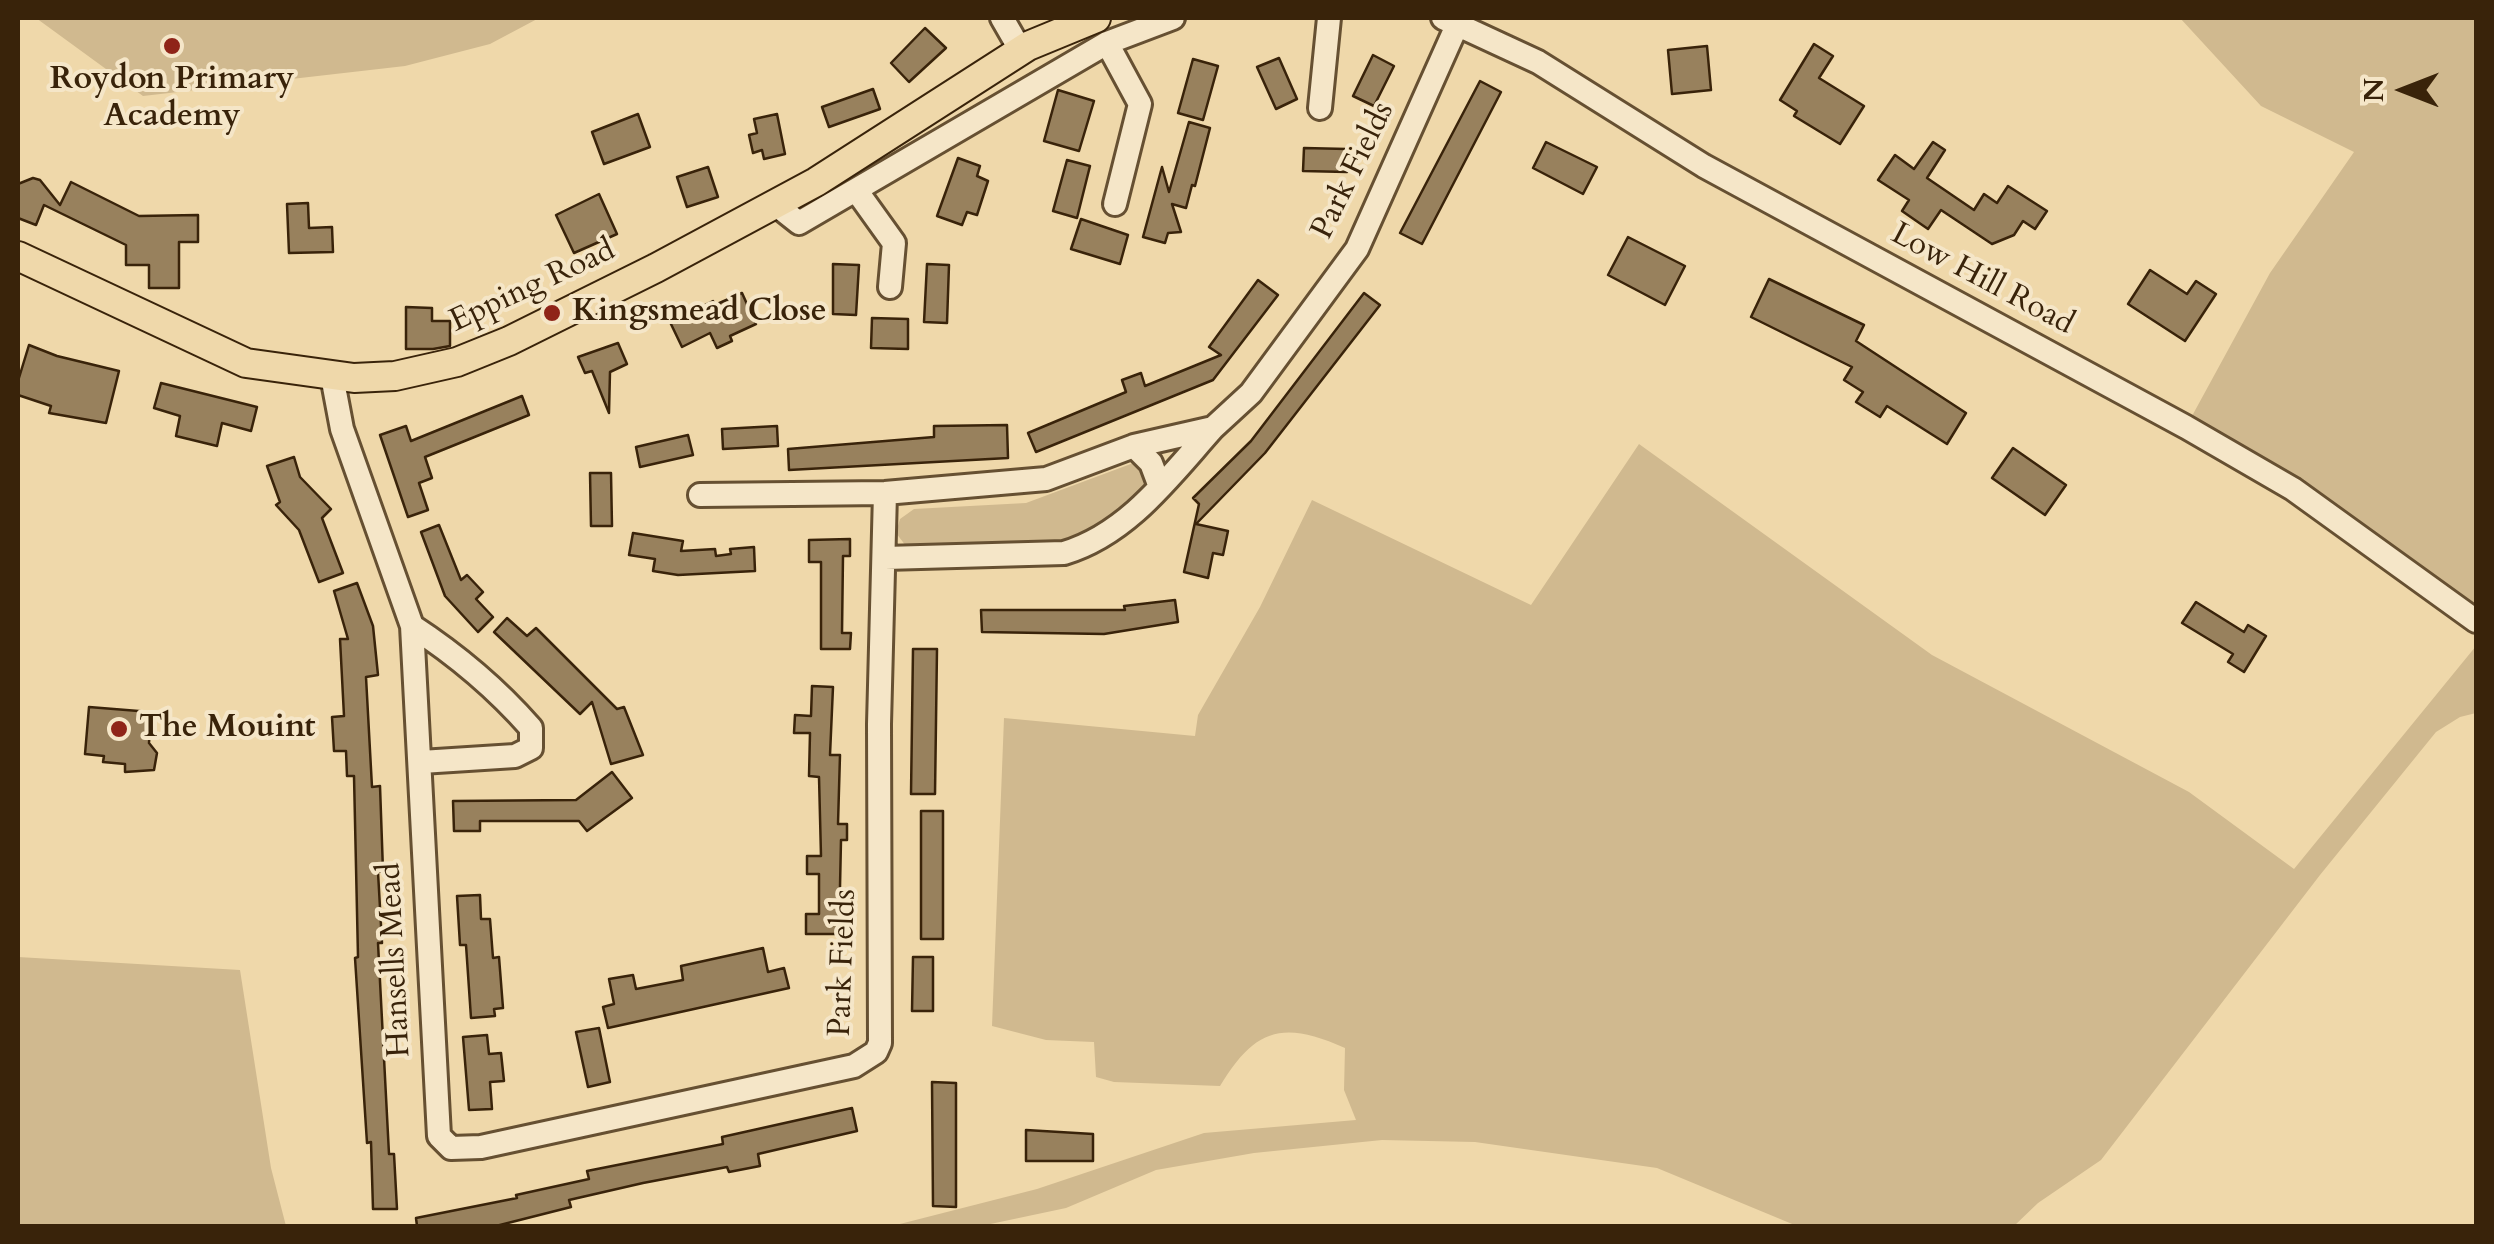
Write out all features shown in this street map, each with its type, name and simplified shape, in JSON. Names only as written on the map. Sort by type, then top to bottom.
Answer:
[{"type":"main road","name":"Epping Road","points":[[18,256],[246,362],[332,376],[395,376],[457,362],[509,341],[816,182],[1021,51],[1102,30]]},
{"type":"street","points":[[1002,18],[1021,51]]},
{"type":"street","points":[[776,204],[799,223],[1102,30],[1173,18]]},
{"type":"street","points":[[1320,108],[1329,18]]},
{"type":"street","name":"Park Fields","points":[[885,558],[1064,553],[1088,546],[1112,531],[1160,487],[1250,393],[1356,250],[1451,20]]},
{"type":"street","name":"Low Hill Road","points":[[1451,20],[1538,62],[1704,166],[2278,480],[2476,621]]},
{"type":"street","points":[[1102,30],[1140,104],[1115,204]]},
{"type":"street","points":[[856,190],[894,244],[890,287]]},
{"type":"street","name":"Hansells Mead","points":[[332,376],[342,428],[412,626],[439,1136],[451,1148]]},
{"type":"street","points":[[700,496],[885,493],[1046,478],[1134,446],[1213,428]]},
{"type":"street","points":[[1134,446],[1151,463],[1160,487]]},
{"type":"street","name":"Park Fields","points":[[451,1148],[482,1147],[854,1066],[876,1052],[880,1043],[878,724],[885,493]]},
{"type":"street","points":[[412,626],[463,660],[530,728],[530,748],[515,756],[421,762]]},
{"type":"shaded area","name":"Roydon Primary Academy","points":[[36,18],[539,18],[490,44],[405,66],[143,96]]},
{"type":"shaded area","points":[[2180,18],[2476,18],[2476,615],[2186,427],[2270,273],[2354,152],[2261,106]]},
{"type":"shaded area","points":[[1639,444],[1932,655],[2189,792],[2294,869],[2476,646],[2476,713],[2460,717],[2436,732],[2320,875],[2101,1160],[2038,1203],[2014,1226],[1797,1226],[1657,1168],[1475,1142],[1382,1140],[1254,1153],[1156,1170],[1066,1208],[981,1226],[892,1226],[1037,1189],[1204,1133],[1356,1120],[1344,1090],[1345,1048],[1304,1034],[1287,1032],[1259,1041],[1220,1086],[1114,1082],[1096,1077],[1094,1042],[1046,1040],[992,1026],[1004,718],[1195,736],[1198,715],[1260,607],[1312,500],[1531,605]]},
{"type":"shaded area","points":[[1136,462],[1151,483],[1088,546],[909,550],[896,533],[900,519],[914,509],[1026,503]]},
{"type":"shaded area","points":[[18,957],[240,970],[271,1168],[286,1226],[18,1226]]},
{"type":"building","points":[[925,28],[946,48],[909,82],[891,63]]},
{"type":"building","points":[[1814,44],[1833,56],[1819,78],[1864,106],[1840,144],[1794,116],[1797,111],[1780,100]]},
{"type":"building","points":[[1707,46],[1711,90],[1672,94],[1668,50]]},
{"type":"building","points":[[1373,55],[1394,66],[1374,106],[1353,96]]},
{"type":"building","points":[[1279,58],[1297,99],[1276,109],[1257,67]]},
{"type":"building","points":[[1193,59],[1218,66],[1203,120],[1178,113]]},
{"type":"building","points":[[1480,81],[1501,92],[1422,244],[1400,233]]},
{"type":"building","points":[[873,89],[880,109],[829,127],[822,107]]},
{"type":"building","points":[[1058,90],[1094,101],[1079,151],[1044,141]]},
{"type":"building","points":[[638,114],[650,147],[604,164],[592,132]]},
{"type":"building","points":[[777,114],[785,154],[764,159],[762,150],[753,153],[749,135],[757,133],[754,119]]},
{"type":"building","points":[[1189,122],[1210,128],[1186,208],[1172,204],[1181,232],[1168,233],[1165,243],[1143,237],[1162,167],[1169,192]]},
{"type":"building","points":[[1546,142],[1597,167],[1583,194],[1533,168]]},
{"type":"building","points":[[1933,142],[1945,150],[1927,178],[1974,210],[1984,194],[1997,203],[2008,186],[2047,211],[2035,229],[2023,221],[2014,235],[1992,244],[1941,210],[1928,229],[1902,211],[1909,200],[1878,180],[1895,155],[1914,169]]},
{"type":"building","points":[[1304,148],[1347,149],[1347,172],[1303,171]]},
{"type":"building","points":[[958,158],[980,166],[977,176],[988,181],[977,215],[967,212],[962,225],[937,216]]},
{"type":"building","points":[[1067,160],[1090,166],[1077,218],[1053,211]]},
{"type":"building","points":[[708,167],[718,197],[687,207],[677,177]]},
{"type":"building","points":[[33,178],[40,180],[60,205],[71,182],[139,216],[198,215],[198,242],[179,242],[179,288],[149,288],[149,265],[126,265],[126,245],[44,205],[36,225],[18,218],[18,184]]},
{"type":"building","points":[[599,194],[617,234],[574,253],[556,215]]},
{"type":"building","points":[[308,203],[309,228],[332,227],[333,252],[289,253],[287,204]]},
{"type":"building","points":[[1081,219],[1128,235],[1120,264],[1071,249]]},
{"type":"building","points":[[1628,237],[1685,266],[1665,305],[1608,275]]},
{"type":"building","points":[[833,264],[859,265],[856,315],[833,314]]},
{"type":"building","points":[[927,264],[949,265],[947,323],[924,322]]},
{"type":"building","points":[[2150,270],[2187,294],[2196,281],[2216,294],[2185,341],[2128,304]]},
{"type":"building","points":[[1769,279],[1864,325],[1856,341],[1966,413],[1947,444],[1887,406],[1880,417],[1856,402],[1863,392],[1844,380],[1852,367],[1751,317]]},
{"type":"building","points":[[1258,280],[1278,295],[1213,380],[1036,452],[1028,433],[1126,392],[1122,380],[1141,373],[1145,386],[1221,355],[1209,347]]},
{"type":"building","points":[[742,293],[756,324],[730,336],[732,341],[717,348],[710,333],[682,347],[670,322],[713,301],[715,305]]},
{"type":"building","points":[[1364,293],[1380,305],[1265,453],[1196,524],[1228,531],[1223,555],[1213,553],[1208,578],[1184,572],[1199,504],[1193,498],[1251,441]]},
{"type":"building","points":[[406,307],[432,308],[432,321],[450,321],[450,346],[406,349]]},
{"type":"building","points":[[872,318],[908,319],[908,349],[871,348]]},
{"type":"building","points":[[618,343],[627,364],[610,372],[609,413],[592,371],[585,373],[578,357]]},
{"type":"building","points":[[29,345],[119,371],[106,423],[49,413],[51,406],[18,395],[18,381]]},
{"type":"building","points":[[161,383],[257,407],[251,431],[222,423],[217,446],[176,436],[180,416],[154,408]]},
{"type":"building","points":[[522,396],[529,415],[425,457],[432,478],[419,483],[428,510],[408,517],[380,435],[406,426],[411,441]]},
{"type":"building","points":[[1007,425],[1008,458],[789,470],[788,449],[934,437],[934,426]]},
{"type":"building","points":[[777,426],[778,446],[723,449],[722,429]]},
{"type":"building","points":[[688,435],[693,455],[640,467],[636,447]]},
{"type":"building","points":[[2013,448],[2066,485],[2045,515],[1992,478]]},
{"type":"building","points":[[294,457],[300,477],[331,509],[322,518],[343,573],[319,582],[299,530],[276,505],[280,502],[267,466]]},
{"type":"building","points":[[590,473],[611,473],[612,526],[591,526]]},
{"type":"building","points":[[439,525],[461,580],[467,575],[483,592],[476,599],[493,617],[478,632],[445,596],[421,532]]},
{"type":"building","points":[[633,533],[683,541],[681,551],[715,549],[716,556],[731,554],[730,549],[754,547],[755,571],[678,575],[653,571],[655,559],[629,555]]},
{"type":"building","points":[[850,539],[850,556],[843,556],[842,633],[851,633],[850,649],[821,649],[821,562],[809,562],[809,540]]},
{"type":"building","points":[[357,583],[373,626],[378,675],[366,677],[372,787],[380,786],[383,871],[378,872],[382,943],[378,943],[389,1154],[394,1154],[397,1209],[373,1209],[355,958],[358,957],[354,776],[347,776],[346,751],[334,751],[332,717],[344,716],[340,639],[348,639],[334,591]]},
{"type":"building","points":[[1175,600],[1178,622],[1104,634],[982,632],[981,610],[1125,610],[1124,606]]},
{"type":"building","points":[[2196,602],[2244,632],[2248,625],[2266,636],[2244,672],[2228,662],[2233,654],[2182,623]]},
{"type":"building","points":[[507,618],[527,636],[536,628],[617,709],[624,707],[643,755],[611,764],[592,702],[580,714],[494,632]]},
{"type":"building","points":[[913,649],[937,649],[935,794],[911,794]]},
{"type":"building","points":[[812,686],[833,687],[830,755],[840,755],[838,824],[847,824],[847,840],[841,840],[839,934],[806,934],[806,914],[819,914],[819,874],[807,874],[807,856],[821,856],[819,777],[809,776],[810,733],[794,733],[795,715],[811,716]]},
{"type":"building","name":"The Mouint","points":[[89,707],[151,712],[149,743],[157,753],[154,770],[125,772],[125,764],[103,762],[104,756],[85,754]]},
{"type":"building","points":[[612,772],[632,798],[587,831],[579,821],[480,821],[480,831],[454,831],[453,801],[576,800]]},
{"type":"building","points":[[921,811],[943,811],[943,939],[921,939]]},
{"type":"building","points":[[480,895],[481,919],[490,919],[493,958],[499,957],[503,1008],[494,1009],[495,1016],[471,1018],[466,945],[460,945],[457,896]]},
{"type":"building","points":[[763,948],[768,972],[784,968],[789,988],[608,1028],[603,1007],[614,1004],[609,979],[633,975],[636,989],[683,980],[681,966]]},
{"type":"building","points":[[913,957],[933,957],[933,1011],[912,1011]]},
{"type":"building","points":[[599,1028],[610,1082],[588,1087],[576,1032]]},
{"type":"building","points":[[487,1035],[489,1054],[501,1053],[504,1081],[490,1082],[492,1109],[469,1110],[463,1037]]},
{"type":"building","points":[[932,1082],[956,1083],[956,1207],[933,1206]]},
{"type":"building","points":[[852,1108],[857,1131],[758,1154],[760,1166],[729,1172],[727,1167],[643,1183],[569,1200],[571,1207],[496,1226],[417,1226],[416,1218],[589,1179],[587,1171],[723,1144],[722,1137]]},
{"type":"building","points":[[1026,1130],[1093,1134],[1093,1161],[1026,1161]]},
{"type":"place","name":"Roydon Primary Academy","points":[[172,46]]},
{"type":"place","name":"Kingsmead Close","points":[[552,313]]},
{"type":"place","name":"The Mouint","points":[[119,729]]}]
